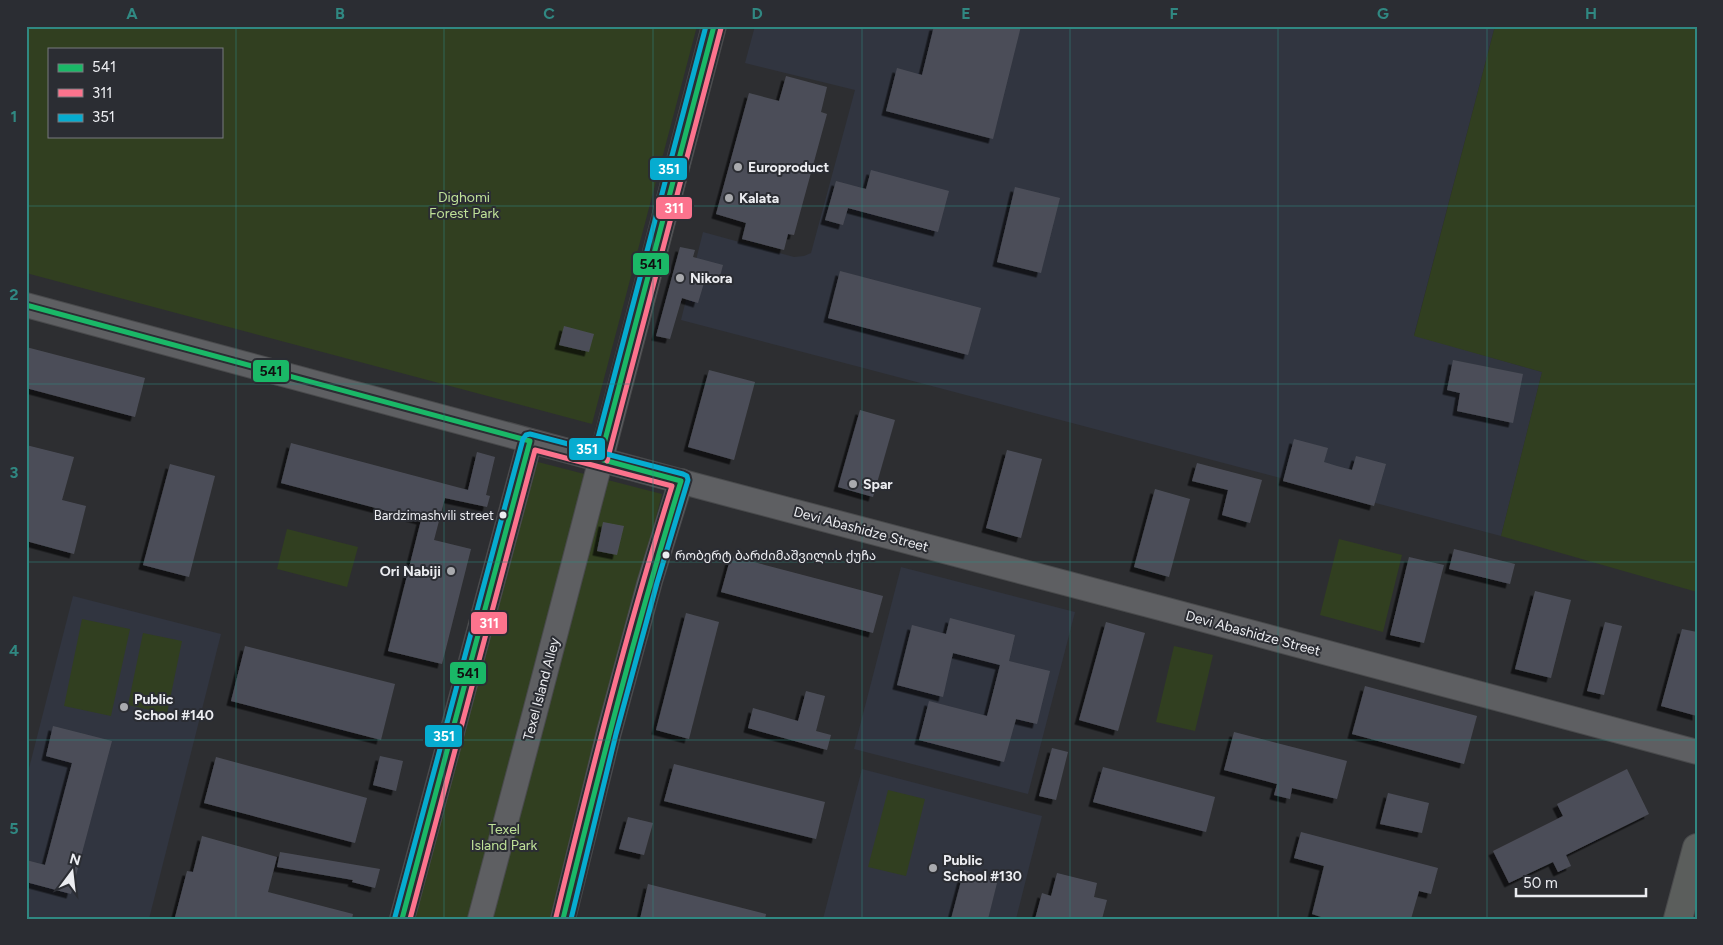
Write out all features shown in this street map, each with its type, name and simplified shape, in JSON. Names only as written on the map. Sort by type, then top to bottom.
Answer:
[{"type":"main road","points":[[1678,919],[1697,848]]},
{"type":"street","name":"Texel Island Alley","points":[[480,919],[714,26]]},
{"type":"street","name":"Devi Abashidze Street","points":[[26,305],[1697,752]]},
{"type":"street","points":[[402,919],[530,441]]},
{"type":"street","points":[[563,919],[609,732],[680,481]]},
{"type":"shaded area","points":[[755,26],[1495,26],[1414,335],[1542,372],[1501,536],[681,320],[703,232],[794,257],[811,253],[855,90],[745,63]]},
{"type":"shaded area","points":[[901,567],[1075,612],[1028,794],[854,749]]},
{"type":"shaded area","name":"Public School #140","points":[[73,596],[221,634],[149,919],[26,919],[26,780]]},
{"type":"shaded area","name":"Public School #130","points":[[862,769],[1042,816],[1016,919],[823,919]]},
{"type":"green space","name":"Dighomi Forest Park","points":[[26,26],[697,26],[592,424],[26,273]]},
{"type":"green space","points":[[1495,26],[1697,26],[1697,592],[1501,536],[1542,372],[1414,336]]},
{"type":"green space","name":"Texel Island Park","points":[[538,462],[662,494],[554,919],[412,919],[533,464]]},
{"type":"green space","points":[[287,529],[358,547],[347,587],[277,569]]},
{"type":"green space","points":[[1339,539],[1402,555],[1383,632],[1320,615]]},
{"type":"green space","points":[[82,619],[130,629],[111,716],[64,706]]},
{"type":"green space","points":[[143,633],[182,641],[167,714],[128,705]]},
{"type":"green space","points":[[1174,646],[1213,655],[1195,731],[1156,722]]},
{"type":"green space","points":[[888,790],[925,799],[906,876],[868,867]]},
{"type":"building","points":[[934,26],[1021,26],[993,139],[886,111],[897,68],[922,75]]},
{"type":"building","points":[[786,76],[827,87],[821,112],[827,114],[794,235],[788,234],[784,250],[742,239],[746,223],[716,214],[749,93],[779,101]]},
{"type":"building","points":[[871,170],[949,191],[938,232],[848,208],[843,225],[825,220],[836,181],[866,189]]},
{"type":"building","points":[[1015,187],[1060,198],[1041,273],[997,262]]},
{"type":"building","points":[[680,247],[695,250],[693,257],[723,265],[719,280],[706,276],[698,303],[682,298],[670,339],[656,336]]},
{"type":"building","points":[[840,271],[981,308],[968,355],[828,318]]},
{"type":"building","points":[[564,326],[594,334],[589,352],[559,345]]},
{"type":"building","points":[[26,347],[145,378],[135,417],[26,388]]},
{"type":"building","points":[[1453,360],[1523,374],[1513,423],[1457,411],[1460,393],[1447,390]]},
{"type":"building","points":[[709,370],[755,382],[734,460],[688,447]]},
{"type":"building","points":[[860,410],[895,420],[873,497],[838,487]]},
{"type":"building","points":[[1294,439],[1328,448],[1324,462],[1337,466],[1352,470],[1356,456],[1386,464],[1374,506],[1283,481]]},
{"type":"building","points":[[291,443],[468,490],[477,452],[495,457],[486,495],[490,496],[487,507],[445,498],[434,540],[471,549],[442,664],[388,651],[421,520],[281,483]]},
{"type":"building","points":[[26,445],[74,457],[62,500],[86,506],[74,554],[26,541]]},
{"type":"building","points":[[1007,450],[1042,459],[1021,538],[986,528]]},
{"type":"building","points":[[1197,463],[1262,480],[1250,523],[1222,515],[1228,490],[1192,481]]},
{"type":"building","points":[[170,464],[215,476],[189,577],[143,565]]},
{"type":"building","points":[[1155,489],[1190,499],[1169,577],[1134,567]]},
{"type":"building","points":[[603,522],[624,526],[617,555],[597,551]]},
{"type":"building","points":[[1454,549],[1515,564],[1510,584],[1449,569]]},
{"type":"building","points":[[731,556],[883,596],[873,633],[721,592]]},
{"type":"building","points":[[1409,557],[1444,565],[1424,643],[1390,635]]},
{"type":"building","points":[[1535,591],[1571,600],[1551,678],[1515,669]]},
{"type":"building","points":[[686,613],[719,622],[689,739],[656,730]]},
{"type":"building","points":[[950,618],[1015,635],[1009,661],[1050,671],[1037,724],[1016,719],[1004,762],[919,740],[929,701],[987,716],[1000,665],[953,653],[943,697],[897,685],[912,625],[946,634]]},
{"type":"building","points":[[1106,622],[1145,633],[1118,731],[1079,720]]},
{"type":"building","points":[[1605,622],[1622,626],[1604,695],[1587,691]]},
{"type":"building","points":[[1682,629],[1697,632],[1697,716],[1661,706]]},
{"type":"building","points":[[245,646],[395,684],[381,740],[231,701]]},
{"type":"building","points":[[1365,686],[1477,716],[1464,764],[1352,734]]},
{"type":"building","points":[[806,691],[825,696],[816,731],[831,735],[827,750],[748,728],[753,708],[798,721]]},
{"type":"building","points":[[53,726],[112,741],[71,894],[26,882],[26,860],[45,865],[72,763],[46,756]]},
{"type":"building","points":[[1234,732],[1347,761],[1337,799],[1292,788],[1290,799],[1274,795],[1277,784],[1224,770]]},
{"type":"building","points":[[1052,748],[1068,752],[1056,800],[1039,796]]},
{"type":"building","points":[[380,756],[403,761],[396,791],[373,785]]},
{"type":"building","points":[[216,757],[367,798],[355,843],[204,803]]},
{"type":"building","points":[[674,764],[825,802],[816,839],[664,801]]},
{"type":"building","points":[[1103,767],[1215,797],[1206,832],[1093,802]]},
{"type":"building","points":[[1627,769],[1649,814],[1566,855],[1571,866],[1558,872],[1553,862],[1509,883],[1493,851],[1563,816],[1557,804]]},
{"type":"building","points":[[1388,793],[1429,803],[1422,833],[1380,824]]},
{"type":"building","points":[[628,817],[653,823],[644,855],[619,849]]},
{"type":"building","points":[[1301,832],[1438,868],[1431,894],[1419,891],[1411,919],[1327,919],[1312,914],[1324,866],[1294,858]]},
{"type":"building","points":[[202,836],[277,857],[268,892],[353,914],[352,919],[183,919],[175,917],[187,871],[193,872]]},
{"type":"building","points":[[280,852],[380,869],[375,888],[352,882],[353,880],[277,867]]},
{"type":"building","points":[[964,870],[998,879],[988,919],[951,919]]},
{"type":"building","points":[[1057,873],[1097,883],[1094,897],[1107,900],[1102,919],[1035,919],[1042,893],[1051,896]]},
{"type":"building","points":[[648,884],[766,914],[765,919],[640,919]]},
{"type":"transit line","name":"351","points":[[593,457],[706,26]]},
{"type":"transit line","name":"541","points":[[563,919],[619,699],[681,481],[600,459],[714,26]]},
{"type":"transit line","name":"311","points":[[607,461],[721,28]]},
{"type":"transit line","name":"541","points":[[26,305],[530,441],[402,919]]},
{"type":"transit line","name":"351","points":[[395,917],[523,439],[526,435],[530,434],[683,474],[687,476],[688,480],[657,583],[616,734],[571,919]]},
{"type":"transit line","name":"311","points":[[410,919],[535,450],[672,486],[625,647],[556,917]]},
{"type":"place","name":"Europroduct","points":[[738,167]]},
{"type":"place","name":"Kalata","points":[[729,198]]},
{"type":"place","name":"Nikora","points":[[680,278]]},
{"type":"place","name":"Spar","points":[[853,484]]},
{"type":"place","name":"Bardzimashvili street","points":[[503,515]]},
{"type":"place","name":"რობერტ ბარძიმაშვილის ქუჩა","points":[[666,555]]},
{"type":"place","name":"Ori Nabiji","points":[[451,571]]},
{"type":"place","name":"Public School #140","points":[[124,707]]},
{"type":"place","name":"Public School #130","points":[[933,868]]}]
